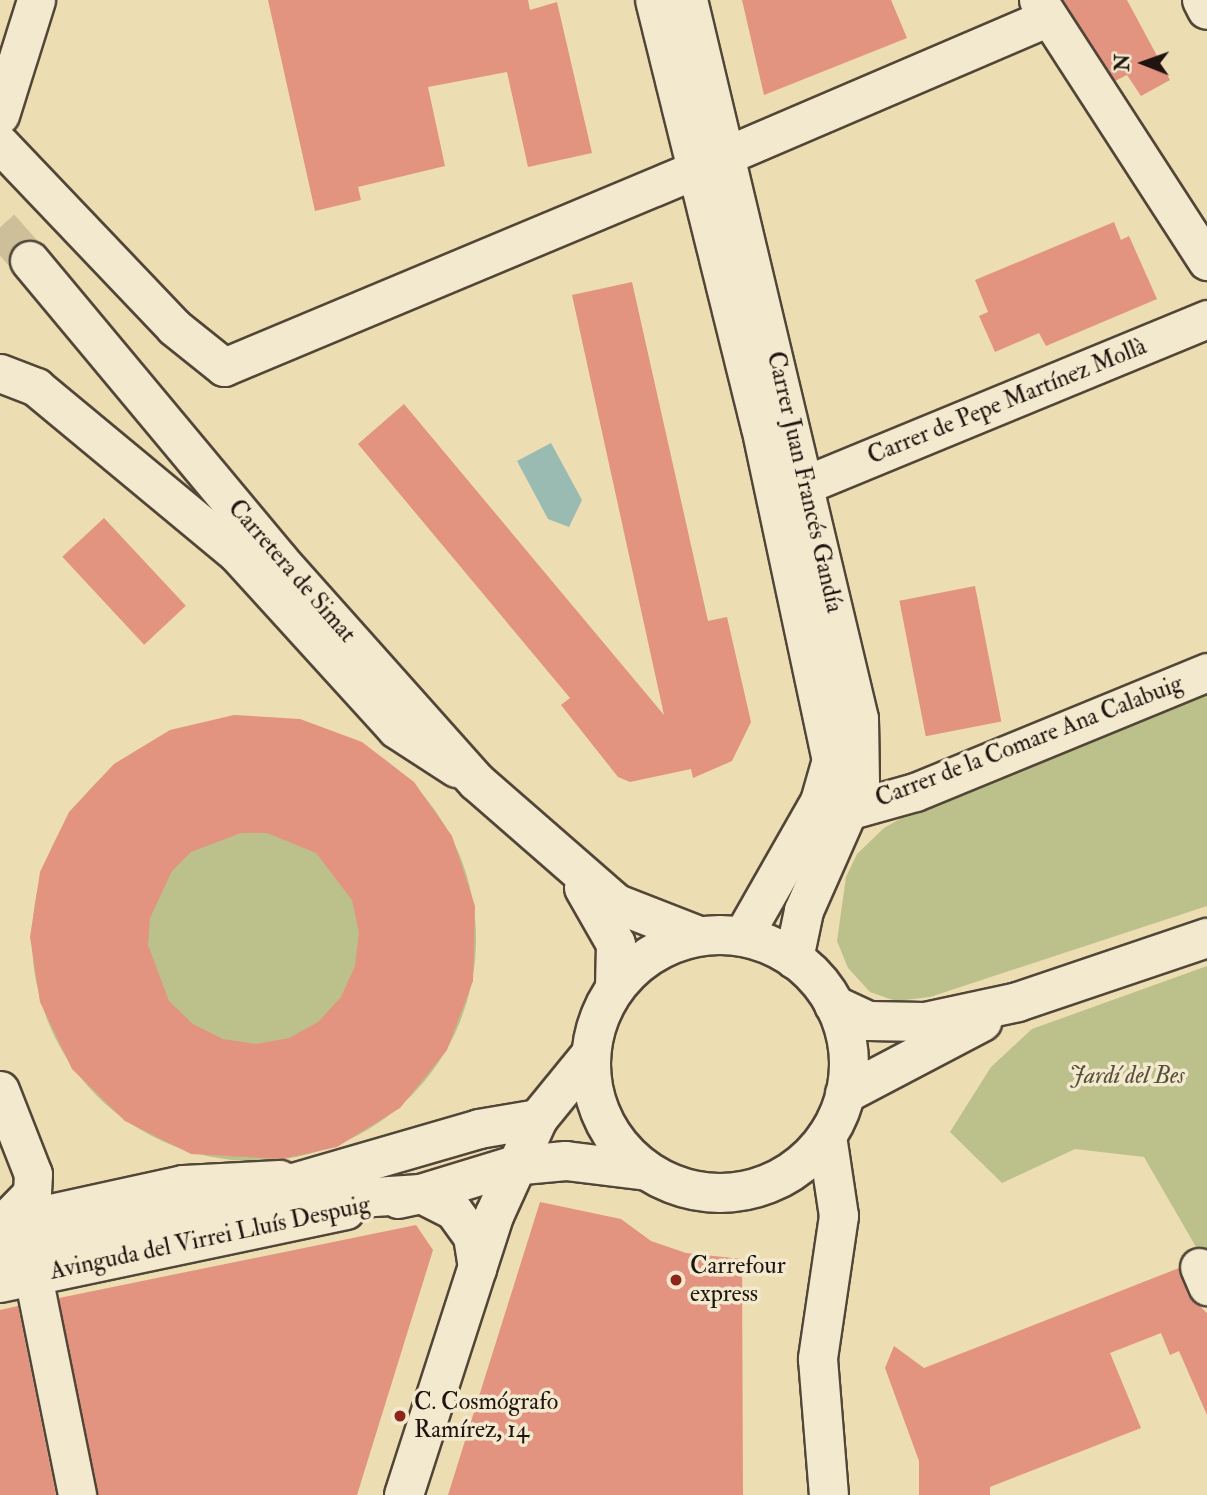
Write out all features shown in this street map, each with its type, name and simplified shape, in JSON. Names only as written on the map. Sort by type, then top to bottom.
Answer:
[{"type":"main road","name":"Carrer Juan Francés Gandía","points":[[655,0],[712,162],[807,484],[859,719],[862,764],[851,810],[804,911],[794,959]]},
{"type":"main road","name":"Carrer Juan Francés Gandía","points":[[688,0],[712,162],[832,760],[820,802],[743,937]]},
{"type":"main road","points":[[1202,0],[1207,10]]},
{"type":"main road","name":"Carretera de Simat","points":[[30,261],[279,561],[477,782],[568,866],[617,904],[699,936]]},
{"type":"main road","name":"Carretera de Simat","points":[[568,866],[609,923],[616,944],[615,988]]},
{"type":"main road","points":[[404,1495],[513,1166],[538,1119],[591,1054],[615,988],[652,954],[699,936],[743,937],[794,959],[834,1005],[845,1034],[845,1094],[827,1136],[839,1216],[818,1359],[829,1495]]},
{"type":"main road","points":[[834,1005],[868,1021],[925,1022],[1018,1002],[1207,938]]},
{"type":"main road","points":[[845,1094],[1018,1002]]},
{"type":"main road","points":[[591,1054],[603,1120],[647,1171]]},
{"type":"main road","name":"Avinguda del Virrei Lluís Despuig","points":[[211,1207],[333,1176],[479,1129],[538,1119]]},
{"type":"main road","name":"Avinguda del Virrei Lluís Despuig","points":[[1,1233],[211,1207],[421,1194],[513,1166],[592,1161],[647,1171],[711,1193],[745,1191],[805,1161],[827,1136]]},
{"type":"street","points":[[0,115],[36,0]]},
{"type":"street","points":[[0,144],[174,327],[224,367],[712,162],[1042,9],[1207,261]]},
{"type":"street","name":"Carrer de Pepe Martínez Mollà","points":[[807,484],[1207,319]]},
{"type":"street","points":[[0,373],[36,387],[237,554],[396,729],[477,782]]},
{"type":"street","name":"Carrer de la Comare Ana Calabuig","points":[[851,810],[915,792],[1207,672]]},
{"type":"street","points":[[0,1090],[33,1174],[32,1193],[1,1233]]},
{"type":"street","name":"Avinguda del Virrei Lluís Despuig","points":[[1,1233],[183,1184],[333,1176]]},
{"type":"street","points":[[421,1194],[464,1222],[477,1269]]},
{"type":"street","name":"Avinguda del Virrei Lluís Despuig","points":[[16,1280],[421,1194]]},
{"type":"street","points":[[16,1280],[77,1495]]},
{"type":"green space","points":[[1207,693],[1207,906],[930,997],[896,1001],[870,992],[848,968],[837,941],[846,877],[857,854],[884,828],[922,806]]},
{"type":"green space","points":[[254,717],[297,722],[339,734],[377,755],[411,782],[438,816],[459,854],[471,896],[476,939],[471,982],[459,1024],[438,1062],[411,1096],[377,1123],[339,1144],[297,1156],[254,1161],[211,1156],[169,1144],[131,1123],[97,1096],[70,1062],[49,1024],[37,982],[32,939],[37,896],[49,854],[70,816],[97,782],[131,755],[169,734],[211,722]]},
{"type":"green space","name":"Jardí del Bes","points":[[1207,966],[1207,1266],[1144,1157],[1075,1149],[1002,1183],[950,1132],[991,1067],[1032,1029]]},
{"type":"water","points":[[551,443],[582,500],[569,527],[548,519],[517,461]]},
{"type":"building","points":[[268,0],[528,0],[530,10],[557,2],[592,153],[528,167],[507,72],[428,87],[445,166],[358,187],[361,200],[315,211]]},
{"type":"building","points":[[742,0],[891,0],[907,38],[764,95]]},
{"type":"building","points":[[1063,0],[1127,0],[1170,80],[1141,96],[1127,75],[1115,81]]},
{"type":"building","points":[[1114,222],[1121,240],[1129,236],[1157,299],[1046,346],[1039,333],[995,352],[979,316],[988,312],[975,280]]},
{"type":"building","points":[[632,282],[708,621],[727,617],[751,722],[732,761],[693,778],[691,769],[630,782],[618,777],[561,705],[570,698],[358,444],[404,404],[664,715],[572,295]]},
{"type":"building","points":[[104,518],[186,606],[144,645],[62,557]]},
{"type":"building","points":[[975,586],[1001,721],[926,736],[899,601]]},
{"type":"building","points":[[234,715],[300,719],[362,742],[414,782],[452,836],[475,906],[473,981],[447,1050],[400,1108],[337,1147],[282,1159],[191,1154],[125,1121],[72,1069],[40,1002],[30,937],[40,872],[69,812],[114,764],[170,730]],"holes":[[[241,833],[267,833],[316,853],[352,900],[359,933],[355,966],[341,997],[318,1022],[289,1038],[256,1044],[223,1039],[193,1024],[169,1001],[148,945],[150,918],[172,871],[191,852]]]},
{"type":"building","points":[[540,1202],[621,1219],[651,1241],[686,1253],[742,1259],[743,1495],[448,1495]]},
{"type":"building","points":[[416,1225],[433,1250],[357,1495],[97,1495],[59,1298]]},
{"type":"building","points":[[1179,1268],[1188,1295],[1207,1313],[1207,1415],[1179,1351],[1170,1355],[1161,1333],[1110,1353],[1141,1428],[990,1487],[990,1495],[919,1495],[919,1461],[885,1368],[894,1346],[924,1368]]},
{"type":"building","points":[[18,1306],[56,1495],[0,1495],[0,1310]]},
{"type":"tunnel","points":[[0,227],[30,261]]},
{"type":"place","name":"Carrefour express","points":[[676,1280]]},
{"type":"place","name":"C. Cosmógrafo Ramírez, 14","points":[[400,1416]]}]
